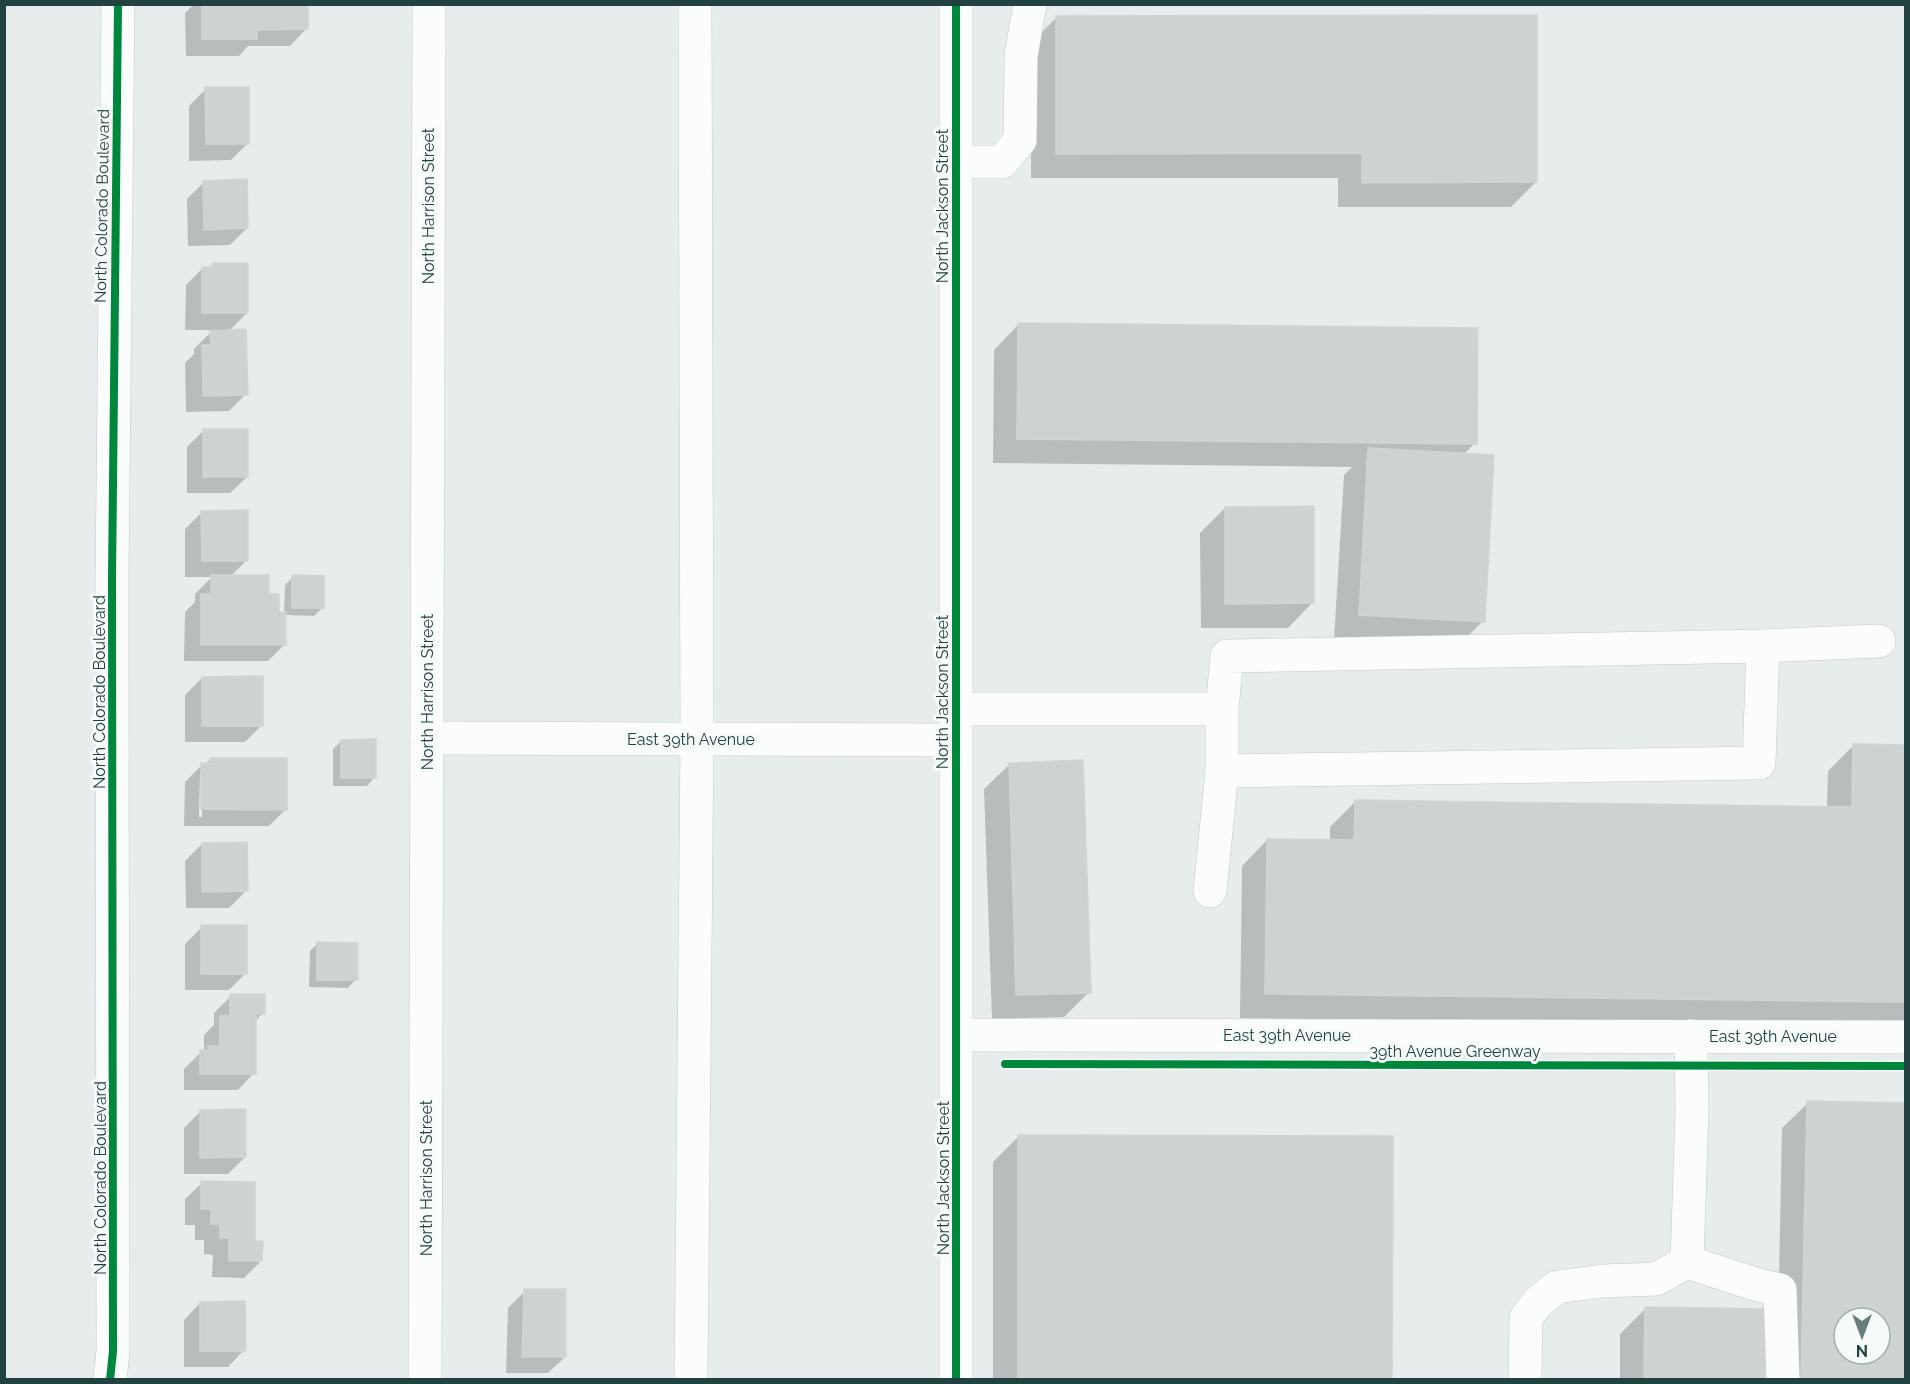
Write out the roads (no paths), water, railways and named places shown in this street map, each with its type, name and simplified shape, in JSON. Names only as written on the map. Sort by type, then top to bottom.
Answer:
[{"type":"street","name":"North Colorado Boulevard","points":[[110,1380],[113,1351],[112,567],[118,4]]},
{"type":"street","name":"North Harrison Street","points":[[425,1380],[429,4]]},
{"type":"street","points":[[691,1380],[697,740],[695,4]]},
{"type":"street","name":"North Jackson Street","points":[[956,4],[956,1380]]},
{"type":"street","points":[[956,162],[1002,162],[1020,140],[1021,56],[1030,4]]},
{"type":"street","points":[[1209,891],[1222,771],[1222,709],[1227,656],[1878,642]]},
{"type":"street","points":[[1222,771],[1760,763],[1763,646]]},
{"type":"street","name":"East 39th Avenue","points":[[427,738],[697,740],[1222,709]]},
{"type":"street","name":"East 39th Avenue","points":[[957,1035],[1905,1037]]},
{"type":"street","points":[[1687,1262],[1692,1111],[1691,1036]]},
{"type":"street","points":[[1525,1380],[1526,1318],[1537,1303],[1557,1287],[1603,1281],[1656,1279],[1687,1262],[1780,1290],[1783,1380]]}]
